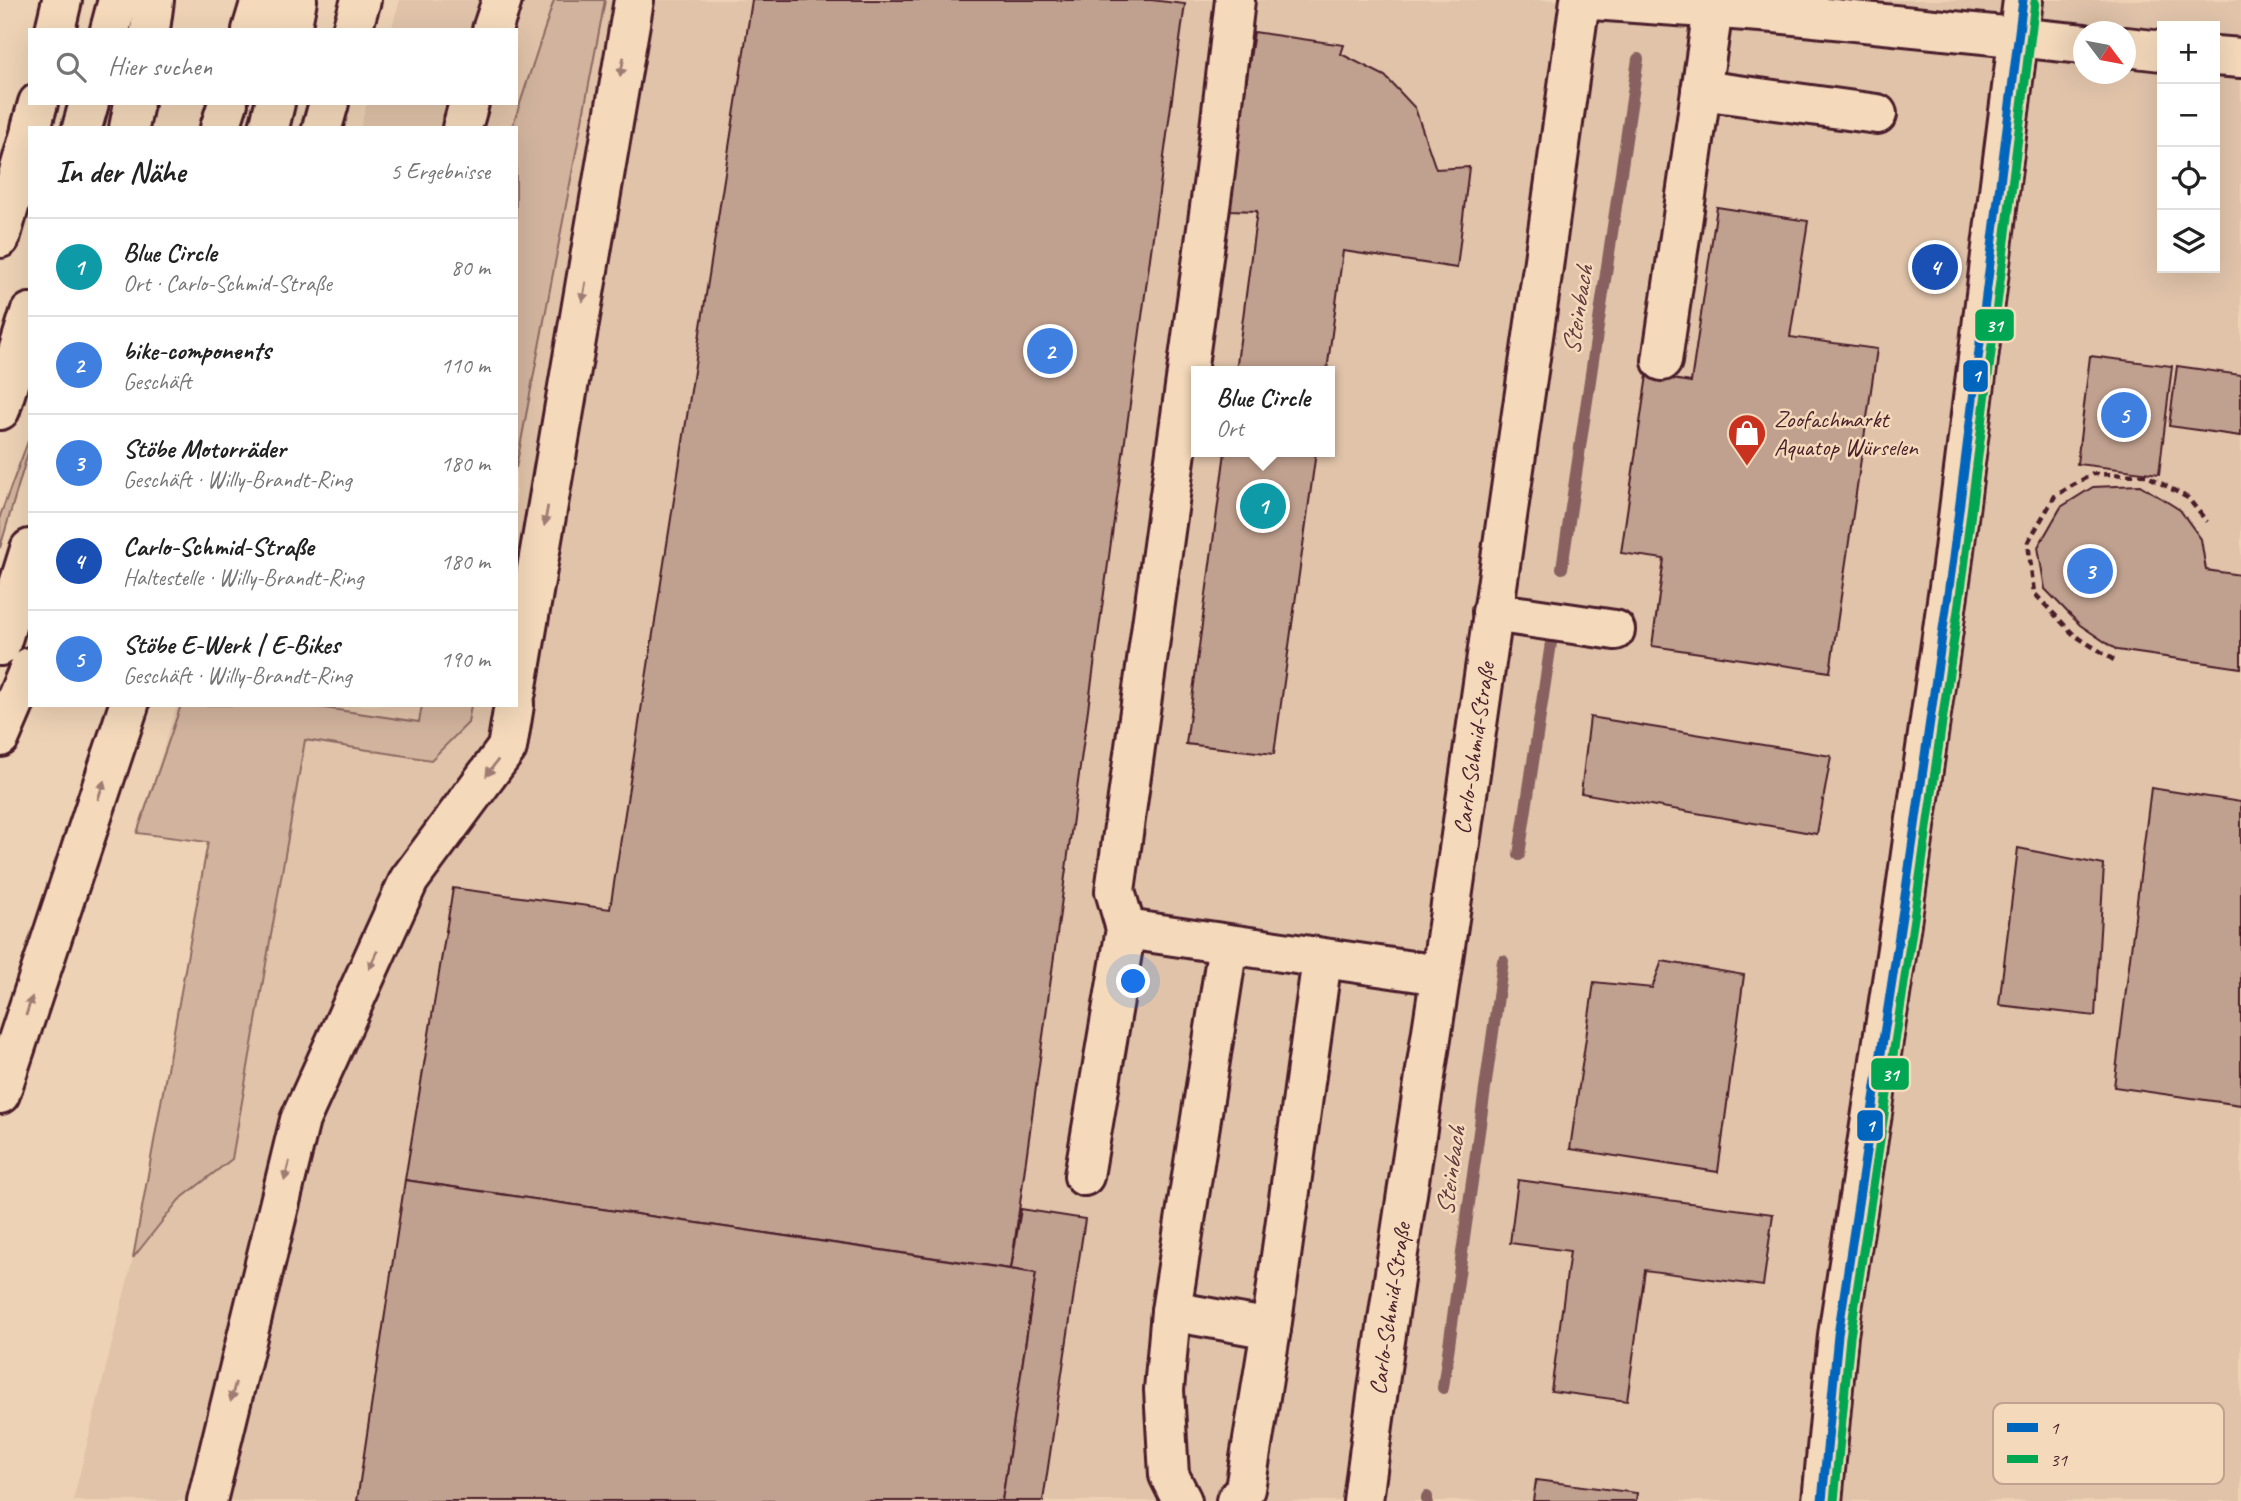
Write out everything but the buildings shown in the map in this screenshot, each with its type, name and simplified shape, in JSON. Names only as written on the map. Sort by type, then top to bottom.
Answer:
[{"type":"main road","points":[[55,28],[62,0]]},
{"type":"main road","points":[[111,28],[118,0]]},
{"type":"main road","points":[[150,28],[154,0]]},
{"type":"main road","points":[[253,28],[261,0]]},
{"type":"main road","points":[[290,28],[297,0]]},
{"type":"main road","points":[[353,28],[361,0]]},
{"type":"main road","points":[[493,28],[502,0]]},
{"type":"main road","points":[[518,680],[634,0]]},
{"type":"main road","points":[[1084,1176],[1126,929],[1115,891],[1235,0]]},
{"type":"main road","name":"Carlo-Schmid-Straße","points":[[1362,1500],[1546,251],[1580,0]]},
{"type":"main road","points":[[1593,0],[1713,9],[1776,6],[2073,43]]},
{"type":"main road","points":[[1822,1501],[1838,1335],[1952,566],[2022,0]]},
{"type":"main road","points":[[1662,362],[1713,9]]},
{"type":"main road","points":[[2136,48],[2157,50]]},
{"type":"main road","points":[[2220,56],[2241,58]]},
{"type":"main road","points":[[1702,90],[1877,114]]},
{"type":"main road","points":[[32,126],[38,105]]},
{"type":"main road","points":[[83,126],[88,105]]},
{"type":"main road","points":[[129,126],[134,105]]},
{"type":"main road","points":[[221,126],[227,105]]},
{"type":"main road","points":[[269,126],[275,105]]},
{"type":"main road","points":[[323,126],[328,105]]},
{"type":"main road","points":[[463,126],[468,105]]},
{"type":"main road","points":[[0,238],[28,141]]},
{"type":"main road","points":[[0,410],[28,319]]},
{"type":"main road","points":[[0,646],[28,555]]},
{"type":"main road","points":[[1492,612],[1615,630]]},
{"type":"main road","points":[[0,737],[28,672]]},
{"type":"main road","points":[[0,1094],[128,707]]},
{"type":"main road","points":[[207,1501],[300,1120],[409,880],[507,748],[514,707]]},
{"type":"main road","points":[[1126,929],[1440,975]]},
{"type":"main road","points":[[1182,1501],[1168,1475],[1164,1390],[1171,1311],[1228,945]]},
{"type":"main road","points":[[1236,1501],[1245,1489],[1271,1329],[1322,959]]},
{"type":"main road","points":[[1171,1311],[1271,1329]]},
{"type":"path","points":[[2114,660],[2074,635],[2034,593],[2028,542],[2055,496],[2092,474],[2146,475],[2188,498],[2207,522]]},
{"type":"shaded area","points":[[400,0],[2241,0],[2241,1501],[73,1501],[133,1258],[208,842],[137,833],[176,707],[518,707],[518,126],[361,126],[366,105],[518,105],[518,28],[392,28]]},
{"type":"shaded area","points":[[554,0],[605,0],[518,457],[518,126],[513,126]]},
{"type":"shaded area","points":[[28,441],[28,453],[0,548],[0,516]]},
{"type":"shaded area","points":[[180,707],[318,707],[419,722],[422,707],[471,707],[468,723],[431,760],[305,740],[232,1159],[179,1200],[133,1258],[208,842],[137,833]]},
{"type":"waterway","name":"Steinbach","points":[[1562,568],[1638,59]]},
{"type":"waterway","name":"Steinbach","points":[[1519,855],[1553,630]]},
{"type":"waterway","name":"Steinbach","points":[[1443,1388],[1503,961]]},
{"type":"transit line","name":"1","points":[[1822,1501],[1838,1335],[1952,566],[2023,0]]},
{"type":"transit line","name":"31","points":[[1834,1501],[1850,1337],[1964,568],[2035,2]]},
{"type":"place","name":"Carlo-Schmid-Straße","points":[[1935,267]]},
{"type":"place","name":"bike-components","points":[[1050,351]]},
{"type":"place","name":"Stöbe E-Werk | E-Bikes","points":[[2124,415]]},
{"type":"place","name":"Zoofachmarkt Aquatop Würselen","points":[[1747,467]]},
{"type":"place","name":"Blue Circle","points":[[1263,506]]},
{"type":"place","name":"Stöbe Motorräder","points":[[2090,571]]}]
